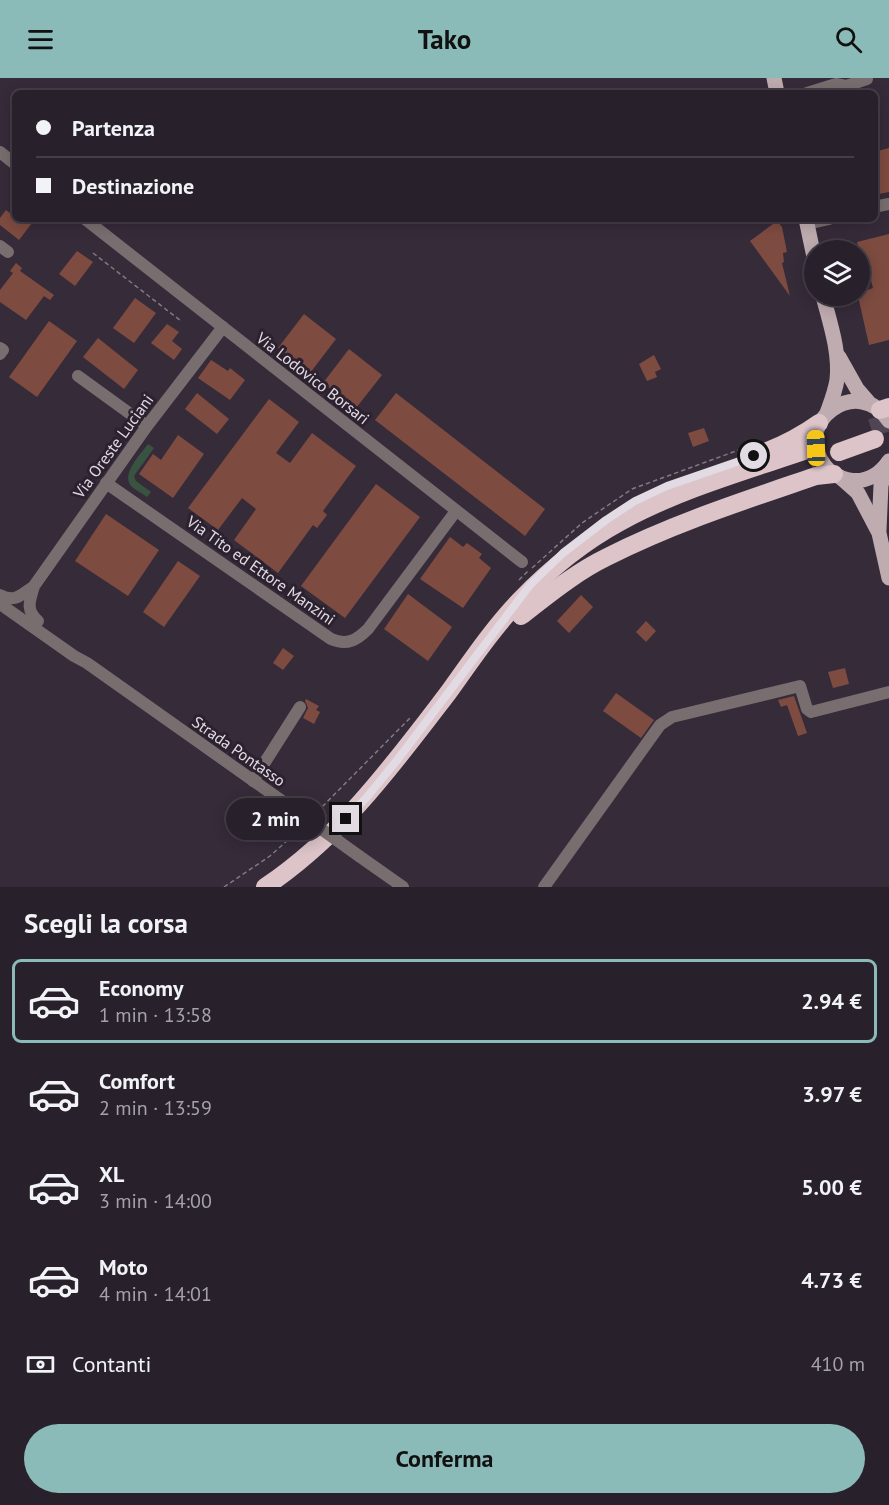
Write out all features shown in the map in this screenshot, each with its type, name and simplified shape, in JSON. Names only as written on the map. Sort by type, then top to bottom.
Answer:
[{"type":"highway","points":[[285,887],[332,848],[381,798],[517,612],[530,585],[563,553],[635,501],[667,486],[777,448],[803,435],[823,418]]},
{"type":"highway","points":[[837,446],[873,434]]},
{"type":"highway","points":[[265,887],[317,846],[367,797],[494,631],[580,562],[630,530],[809,456]]},
{"type":"highway","points":[[517,612],[606,557],[686,521],[816,476],[837,476]]},
{"type":"main road","points":[[806,222],[810,240]]},
{"type":"main road","points":[[825,306],[836,351],[837,380],[816,436],[816,448],[821,461],[829,471],[858,493],[879,533],[887,557],[889,578]]},
{"type":"main road","points":[[836,351],[857,389],[882,410]]},
{"type":"main road","points":[[823,418],[836,406],[847,402],[859,401],[882,410]]},
{"type":"main road","points":[[837,476],[850,480],[872,477],[889,461]]},
{"type":"main road","points":[[879,533],[881,485],[889,461]]},
{"type":"street","points":[[817,90],[836,84],[846,86],[867,79]]},
{"type":"street","points":[[0,152],[12,162]]},
{"type":"street","name":"Via Lodovico Borsari","points":[[89,222],[522,562]]},
{"type":"street","name":"Via Oreste Luciani","points":[[34,586],[147,426],[223,327]]},
{"type":"street","points":[[0,348],[3,350],[0,354]]},
{"type":"street","points":[[78,376],[147,426]]},
{"type":"street","name":"Via Tito ed Ettore Manzini","points":[[106,483],[331,639],[342,643],[359,638],[368,629],[456,511]]},
{"type":"street","points":[[0,596],[18,597],[34,586]]},
{"type":"street","points":[[16,608],[34,586]]},
{"type":"street","points":[[34,586],[29,605],[38,621]]},
{"type":"street","name":"Strada Pontasso","points":[[0,596],[42,629],[58,645]]},
{"type":"street","name":"Strada Pontasso","points":[[0,604],[403,887]]},
{"type":"street","name":"Strada Pontasso","points":[[16,608],[38,621],[77,652],[87,663]]},
{"type":"street","points":[[544,887],[660,725],[666,720],[800,686],[807,709],[811,712],[889,692]]},
{"type":"street","points":[[253,781],[300,707]]},
{"type":"path","points":[[93,253],[181,321]]},
{"type":"green space","points":[[148,444],[154,448],[134,476],[136,481],[151,492],[147,497],[131,486],[128,475]]},
{"type":"building","points":[[889,148],[889,192],[878,194],[878,151]]},
{"type":"building","points":[[6,210],[12,215],[12,222],[33,222],[19,240],[0,225],[0,218]]},
{"type":"building","points":[[776,222],[782,227],[787,252],[783,253],[784,262],[782,263],[790,296],[750,241]]},
{"type":"building","points":[[889,234],[889,340],[869,345],[860,306],[870,306],[870,289],[873,288],[870,277],[870,240],[865,240]]},
{"type":"building","points":[[77,251],[93,262],[75,286],[59,274]]},
{"type":"building","points":[[16,263],[22,268],[20,271],[54,295],[50,300],[44,296],[26,320],[0,302],[0,290],[13,273],[10,271]]},
{"type":"building","points":[[135,298],[156,313],[134,343],[113,328]]},
{"type":"building","points":[[304,314],[336,339],[310,373],[278,348]]},
{"type":"building","points":[[49,321],[77,341],[37,397],[9,377]]},
{"type":"building","points":[[167,324],[179,332],[172,341],[182,349],[174,360],[151,343]]},
{"type":"building","points":[[98,338],[138,370],[124,389],[83,357]]},
{"type":"building","points":[[349,349],[382,375],[356,408],[323,383]]},
{"type":"building","points":[[654,355],[661,369],[655,372],[657,377],[647,381],[639,364]]},
{"type":"building","points":[[211,360],[228,371],[230,368],[245,380],[230,400],[198,378]]},
{"type":"building","points":[[197,393],[229,419],[217,434],[185,409]]},
{"type":"building","points":[[396,393],[545,509],[525,536],[375,420]]},
{"type":"building","points":[[269,399],[299,422],[276,453],[290,463],[312,433],[356,466],[323,511],[327,515],[317,528],[313,525],[278,573],[234,540],[256,509],[242,498],[218,530],[188,508]]},
{"type":"building","points":[[704,428],[709,441],[693,447],[688,433]]},
{"type":"building","points":[[178,435],[204,454],[173,498],[139,474],[153,454],[161,460]]},
{"type":"building","points":[[376,484],[420,517],[345,618],[301,586]]},
{"type":"building","points":[[106,514],[159,550],[128,596],[75,561]]},
{"type":"building","points":[[450,537],[463,547],[467,543],[482,554],[479,558],[491,568],[463,608],[420,579]]},
{"type":"building","points":[[178,561],[200,576],[164,627],[143,612]]},
{"type":"building","points":[[408,594],[452,627],[428,661],[384,629]]},
{"type":"building","points":[[581,595],[593,607],[569,633],[557,621]]},
{"type":"building","points":[[646,621],[656,631],[646,642],[636,632]]},
{"type":"building","points":[[283,648],[294,656],[283,670],[273,663]]},
{"type":"building","points":[[845,668],[849,684],[833,688],[828,672]]},
{"type":"building","points":[[616,693],[654,720],[641,738],[603,711]]},
{"type":"building","points":[[794,696],[807,733],[798,736],[787,705],[781,707],[778,700]]},
{"type":"building","points":[[306,699],[319,706],[316,710],[320,712],[314,724],[303,718],[308,708]]},
{"type":"tunnel","points":[[871,428],[889,422]]},
{"type":"tunnel","points":[[810,461],[839,452]]},
{"type":"route","points":[[346,819],[398,759],[515,603],[563,553],[635,501],[667,486],[754,456]]}]
